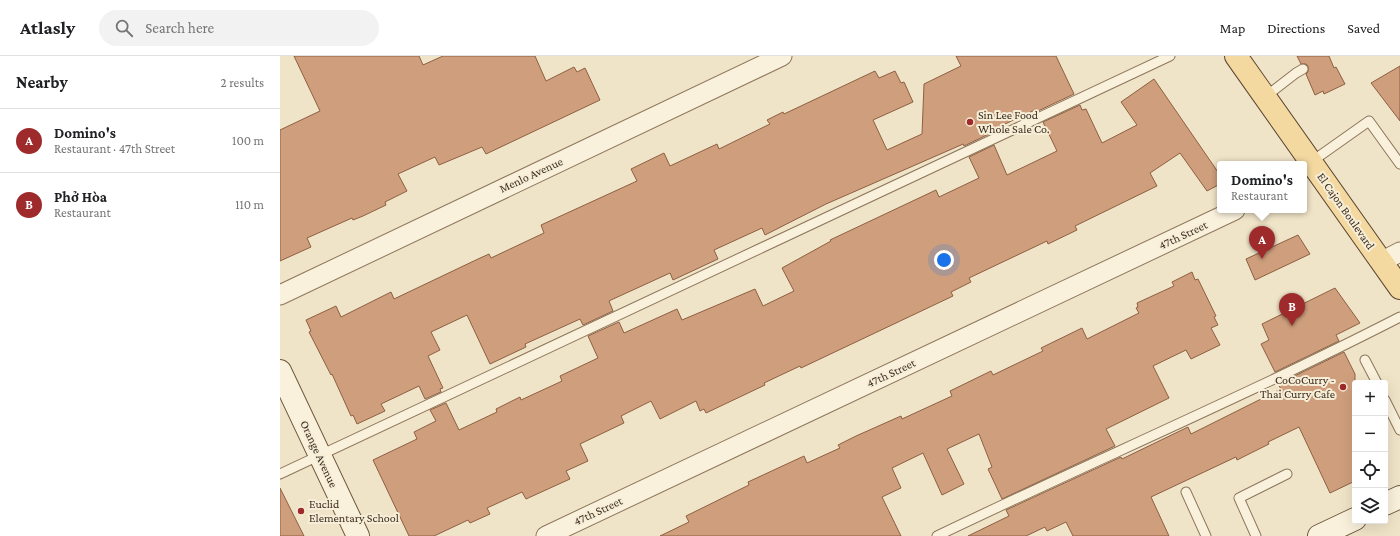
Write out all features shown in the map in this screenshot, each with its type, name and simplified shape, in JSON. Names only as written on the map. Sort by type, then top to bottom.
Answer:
[{"type":"main road","name":"El Cajon Boulevard","points":[[1236,56],[1265,97],[1305,161]]},
{"type":"main road","name":"El Cajon Boulevard","points":[[1311,170],[1390,257],[1400,288]]},
{"type":"main road","name":"Orange Avenue","points":[[280,371],[358,536]]},
{"type":"main road","points":[[1388,503],[1400,497]]},
{"type":"main road","points":[[1319,536],[1349,524]]},
{"type":"street","name":"Menlo Avenue","points":[[280,294],[782,56]]},
{"type":"street","name":"47th Street","points":[[546,536],[1229,213]]},
{"type":"lane","points":[[280,474],[1170,56]]},
{"type":"lane","points":[[1265,97],[1304,69]]},
{"type":"lane","points":[[1311,170],[1369,121],[1400,164]]},
{"type":"lane","points":[[937,536],[1286,374],[1400,317]]},
{"type":"lane","points":[[1365,360],[1375,380]]},
{"type":"lane","points":[[1388,406],[1400,430]]},
{"type":"lane","points":[[1256,536],[1238,498],[1287,474]]},
{"type":"lane","points":[[1186,492],[1206,536]]},
{"type":"building","points":[[294,56],[419,56],[423,65],[443,56],[535,56],[546,81],[574,67],[577,72],[585,68],[600,100],[486,154],[482,147],[439,165],[435,157],[398,174],[407,191],[385,202],[386,205],[363,216],[353,220],[352,218],[307,238],[311,247],[280,261],[280,130],[320,111]]},
{"type":"building","points":[[956,56],[1056,56],[1074,94],[1038,111],[1037,109],[988,132],[989,134],[964,146],[963,144],[826,204],[765,235],[762,228],[714,250],[718,259],[673,280],[670,273],[611,300],[609,301],[613,311],[583,325],[580,319],[525,344],[526,347],[490,364],[467,315],[431,332],[440,350],[428,356],[443,388],[440,389],[441,392],[425,399],[419,386],[381,404],[385,411],[357,424],[353,415],[351,416],[332,374],[331,375],[309,332],[311,331],[306,320],[336,306],[341,317],[391,292],[394,299],[489,254],[491,258],[544,233],[541,225],[637,181],[631,169],[664,153],[670,166],[717,144],[719,149],[770,124],[767,120],[783,112],[784,114],[875,71],[879,78],[895,71],[901,83],[904,82],[913,102],[873,120],[887,150],[922,134],[924,84],[961,66]]},
{"type":"building","points":[[1297,56],[1329,56],[1334,68],[1336,67],[1345,84],[1324,94],[1323,91],[1315,95],[1306,74],[1308,72],[1308,66],[1306,64],[1301,64]]},
{"type":"building","points":[[1400,66],[1400,121],[1371,83]]},
{"type":"building","points":[[1154,79],[1217,171],[1217,186],[1207,191],[1180,153],[1150,173],[1157,186],[1075,226],[1077,230],[1048,244],[1047,241],[969,278],[971,282],[951,292],[953,296],[801,368],[800,366],[764,383],[765,385],[706,413],[704,409],[700,411],[696,401],[660,419],[651,401],[621,416],[624,423],[580,444],[588,461],[566,471],[570,479],[526,499],[522,492],[487,508],[490,514],[470,523],[468,520],[434,536],[409,536],[373,460],[417,439],[414,432],[436,421],[430,410],[446,403],[459,430],[497,412],[496,409],[520,397],[521,400],[562,381],[560,376],[598,358],[588,336],[619,322],[624,333],[677,309],[682,320],[755,289],[763,306],[794,291],[782,268],[831,241],[830,240],[936,190],[939,197],[979,178],[969,157],[994,145],[1007,175],[1057,151],[1043,122],[1080,105],[1082,110],[1086,109],[1102,143],[1137,125],[1121,102]]},
{"type":"building","points":[[1298,235],[1310,254],[1255,280],[1246,259]]},
{"type":"building","points":[[1192,272],[1195,280],[1198,279],[1216,316],[1214,317],[1218,325],[1211,328],[1220,345],[1191,359],[1186,350],[1153,366],[1169,398],[1106,429],[1115,446],[1002,499],[988,469],[992,467],[979,434],[947,449],[964,484],[942,495],[923,453],[892,468],[901,488],[882,497],[901,536],[660,536],[689,522],[686,516],[749,485],[748,482],[804,456],[807,463],[840,448],[838,445],[856,436],[901,416],[902,419],[952,396],[950,391],[991,371],[993,375],[1043,351],[1041,348],[1082,328],[1087,339],[1139,313],[1136,308],[1138,307],[1137,303],[1174,286],[1172,282]]},
{"type":"building","points":[[1335,288],[1360,323],[1336,335],[1339,341],[1275,372],[1261,344],[1269,340],[1262,324]]},
{"type":"building","points":[[1344,352],[1355,374],[1355,380],[1352,380],[1352,482],[1330,493],[1299,427],[1268,442],[1269,444],[1237,460],[1236,457],[1151,497],[1169,536],[1073,536],[1066,522],[1047,531],[1045,527],[1026,536],[968,536],[1009,516],[1006,510],[1121,457],[1122,459],[1188,427],[1191,434],[1281,389],[1278,384]]},
{"type":"building","points":[[280,488],[304,536],[280,536]]},
{"type":"place","name":"Sin Lee Food Whole Sale Co.","points":[[970,122]]},
{"type":"place","name":"Domino's","points":[[1262,259]]},
{"type":"place","name":"Phở Hòa","points":[[1292,326]]},
{"type":"place","name":"CoCoCurry - Thai Curry Cafe","points":[[1343,387]]},
{"type":"place","name":"Euclid Elementary School","points":[[301,511]]}]
